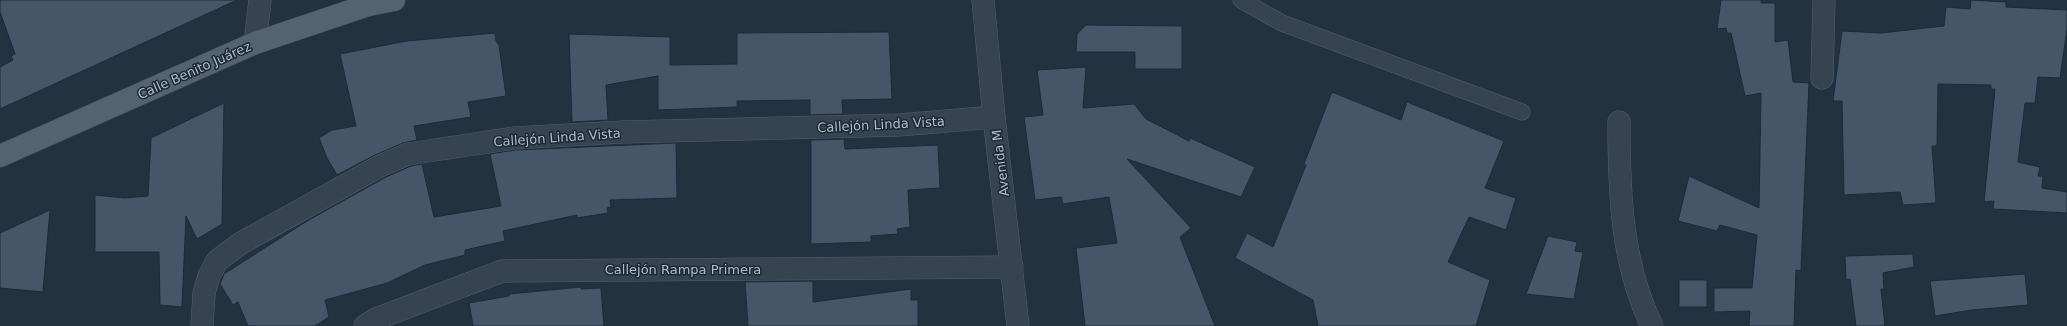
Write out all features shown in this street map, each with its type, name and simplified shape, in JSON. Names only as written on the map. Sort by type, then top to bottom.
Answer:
[{"type":"main road","name":"Calle Benito Juárez","points":[[0,156],[255,43],[368,6],[394,0]]},
{"type":"street","points":[[255,43],[260,0]]},
{"type":"street","name":"Avenida M","points":[[983,0],[994,117],[1018,326]]},
{"type":"street","points":[[1822,78],[1824,0]]},
{"type":"street","name":"Callejón Linda Vista","points":[[202,326],[204,293],[208,276],[217,261],[241,243],[380,166],[408,154],[514,138],[545,136],[623,132],[900,125],[994,117]]},
{"type":"street","points":[[1619,122],[1619,180],[1623,225],[1640,298],[1652,326]]},
{"type":"street","name":"Callejón Rampa Primera","points":[[365,326],[376,319],[502,271],[1012,267]]},
{"type":"lane","points":[[1241,0],[1282,24],[1522,112]]},
{"type":"building","points":[[0,0],[237,0],[0,109],[0,67],[13,60],[11,56],[15,54],[0,12]]},
{"type":"building","points":[[1721,0],[1761,0],[1761,3],[1775,3],[1775,42],[1788,40],[1793,82],[1809,83],[1801,271],[1796,270],[1794,326],[1749,326],[1750,311],[1714,312],[1714,288],[1752,288],[1757,235],[1720,225],[1717,231],[1678,221],[1689,176],[1759,208],[1761,93],[1745,96],[1731,33],[1727,33],[1726,28],[1717,29]]},
{"type":"building","points":[[1971,0],[2006,2],[2006,7],[2067,10],[2067,29],[2060,78],[2038,77],[2035,103],[2025,103],[2018,162],[2040,167],[2038,176],[2043,176],[2042,188],[2067,192],[2067,213],[1993,209],[1994,201],[1984,202],[1995,89],[1991,89],[1991,85],[1938,84],[1937,146],[1932,146],[1936,203],[1903,205],[1900,192],[1844,195],[1842,101],[1833,101],[1842,31],[1881,33],[1944,26],[1946,7],[1970,9]]},
{"type":"building","points":[[1086,25],[1182,26],[1182,69],[1135,69],[1135,52],[1076,52],[1077,34]]},
{"type":"building","points":[[889,32],[892,99],[842,100],[843,114],[810,115],[810,100],[737,101],[737,107],[658,110],[658,76],[606,85],[608,120],[572,122],[569,34],[670,37],[670,65],[737,64],[737,33]]},
{"type":"building","points":[[495,33],[496,41],[499,45],[506,96],[468,102],[471,117],[414,126],[417,140],[403,143],[375,155],[337,175],[327,158],[319,138],[332,130],[356,126],[340,54],[407,41]]},
{"type":"building","points":[[1086,67],[1083,108],[1134,104],[1146,119],[1189,141],[1190,138],[1255,167],[1241,197],[1127,159],[1191,228],[1180,237],[1215,326],[1085,326],[1076,248],[1117,243],[1109,197],[1063,204],[1061,197],[1035,200],[1024,117],[1043,115],[1037,70]]},
{"type":"building","points":[[1332,92],[1401,120],[1407,102],[1504,141],[1485,188],[1516,198],[1506,230],[1469,217],[1448,262],[1490,280],[1476,326],[1318,326],[1313,300],[1235,258],[1247,233],[1273,247],[1306,165],[1304,164]]},
{"type":"building","points":[[224,103],[222,224],[197,239],[186,216],[182,307],[160,305],[159,252],[95,252],[95,195],[125,198],[148,196],[151,138]]},
{"type":"building","points":[[844,139],[845,149],[938,145],[940,188],[908,190],[910,227],[897,229],[898,234],[871,236],[871,242],[811,244],[811,140]]},
{"type":"building","points":[[676,143],[677,198],[610,200],[611,207],[607,208],[608,213],[577,218],[577,215],[503,231],[505,241],[465,250],[465,255],[425,265],[387,283],[325,300],[329,317],[315,326],[248,326],[238,302],[233,305],[220,284],[224,274],[307,221],[386,177],[411,166],[422,164],[434,217],[501,206],[490,154],[515,150]]},
{"type":"building","points":[[50,210],[43,292],[0,288],[0,233]]},
{"type":"building","points":[[1548,236],[1577,242],[1575,251],[1583,252],[1574,299],[1526,294]]},
{"type":"building","points":[[1913,254],[1914,267],[1883,273],[1884,289],[1881,289],[1885,326],[1856,326],[1850,279],[1846,280],[1845,256]]},
{"type":"building","points":[[2025,274],[2028,305],[1972,310],[1935,316],[1930,281]]},
{"type":"building","points":[[1679,280],[1707,280],[1707,307],[1679,307]]},
{"type":"building","points":[[813,281],[813,302],[911,289],[911,300],[918,300],[918,326],[748,326],[745,282]]},
{"type":"building","points":[[581,287],[581,289],[601,288],[604,326],[473,326],[469,303],[509,296],[509,294]]}]
